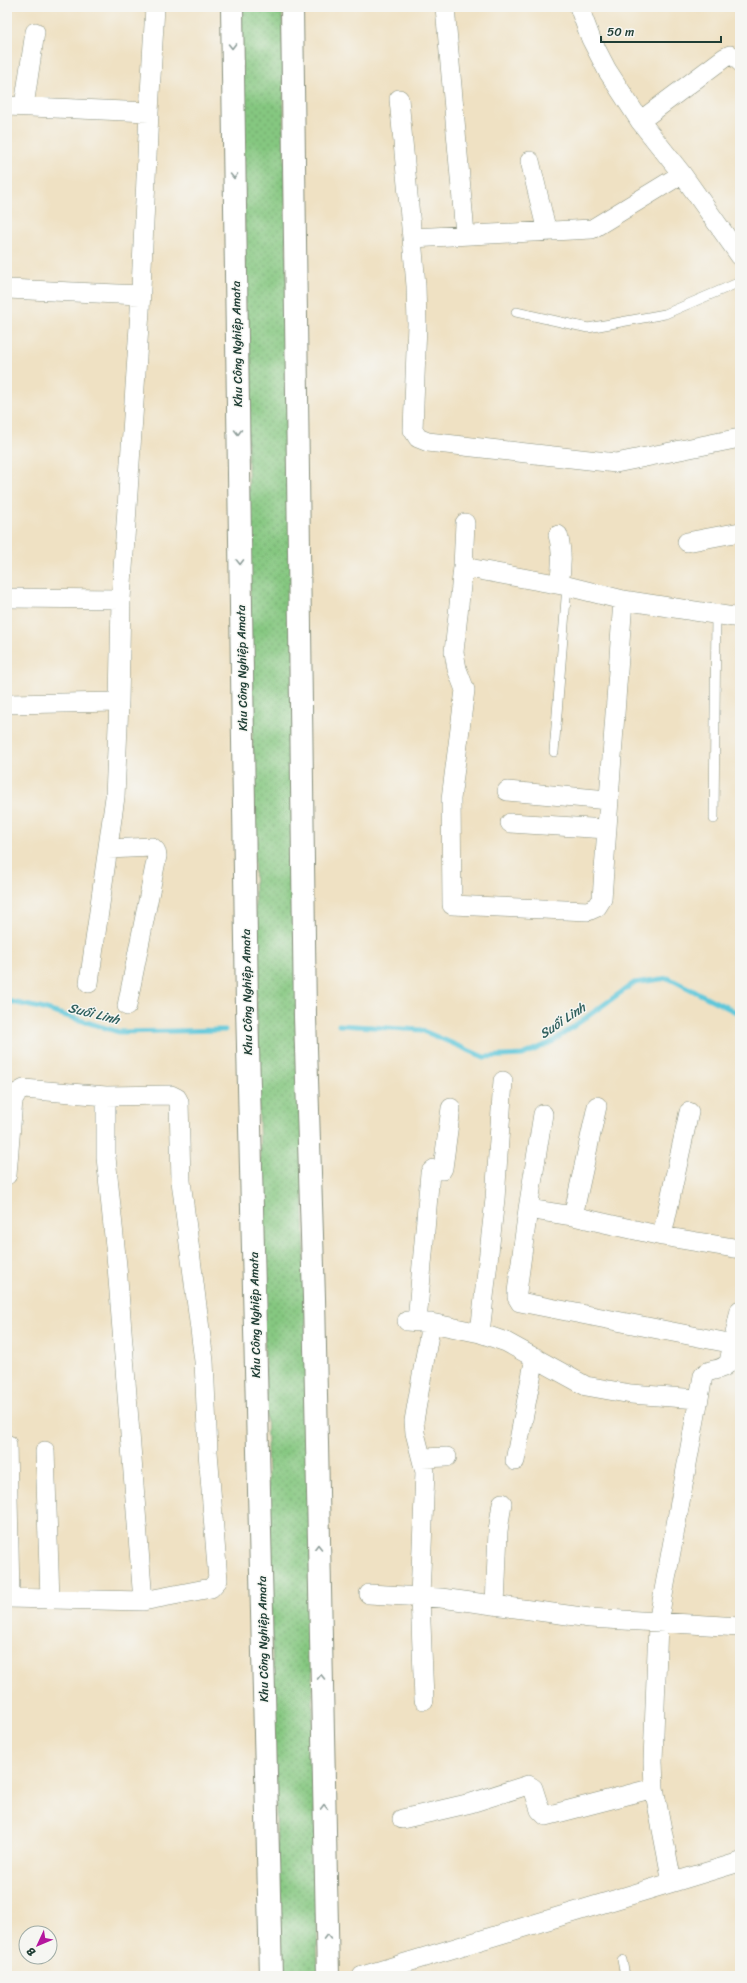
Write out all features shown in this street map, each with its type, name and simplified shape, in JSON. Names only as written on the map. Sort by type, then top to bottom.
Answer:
[{"type":"street","points":[[89,983],[115,797],[121,599],[140,295],[155,7]]},
{"type":"street","name":"Khu Công Nghiệp Amata","points":[[232,7],[247,1006],[271,1976]]},
{"type":"street","points":[[292,7],[305,1009],[314,1298],[328,1976]]},
{"type":"street","points":[[445,7],[465,234]]},
{"type":"street","points":[[579,7],[591,39],[607,70],[640,121],[682,174],[740,256]]},
{"type":"street","points":[[35,32],[16,106],[149,112]]},
{"type":"street","points":[[640,121],[724,58],[730,56],[737,58],[740,62]]},
{"type":"street","points":[[399,99],[416,286],[418,324],[413,430],[418,438],[428,442],[616,462],[740,438]]},
{"type":"street","points":[[530,161],[547,232]]},
{"type":"street","points":[[412,238],[453,237],[465,234],[547,232],[592,229],[682,174]]},
{"type":"street","points":[[7,289],[140,295]]},
{"type":"street","points":[[465,523],[463,567],[454,652],[455,665],[465,690],[451,799],[452,905],[588,911],[597,907],[602,899],[623,600]]},
{"type":"street","points":[[687,542],[740,532]]},
{"type":"street","points":[[558,535],[561,546],[563,585]]},
{"type":"street","points":[[463,567],[563,585],[623,600],[716,613],[740,618]]},
{"type":"street","points":[[7,598],[121,599]]},
{"type":"street","points":[[7,704],[119,702]]},
{"type":"street","points":[[507,791],[608,800]]},
{"type":"street","points":[[510,824],[607,829]]},
{"type":"street","points":[[108,849],[152,847],[156,851],[157,856],[127,1006]]},
{"type":"street","points":[[480,1333],[495,1199],[503,1081]]},
{"type":"street","points":[[7,1175],[13,1100],[17,1093],[24,1089],[106,1096],[171,1096],[176,1098],[179,1102],[180,1181],[204,1362],[208,1452],[218,1580],[211,1588],[143,1601],[8,1598],[7,1444]]},
{"type":"street","points":[[106,1096],[106,1157],[117,1266],[143,1601]]},
{"type":"street","points":[[573,1216],[596,1106]]},
{"type":"street","points":[[424,1700],[420,1597],[425,1472],[414,1433],[418,1322],[430,1172],[434,1169],[442,1170],[443,1168],[451,1108]]},
{"type":"street","points":[[662,1236],[689,1112]]},
{"type":"street","points":[[543,1114],[517,1292],[520,1302],[734,1357]]},
{"type":"street","points":[[528,1209],[573,1216],[662,1236],[740,1249]]},
{"type":"street","points":[[672,1882],[654,1788],[653,1761],[658,1623],[703,1376],[706,1372],[720,1370],[725,1367],[734,1357],[740,1311]]},
{"type":"street","points":[[418,1322],[480,1333],[506,1342],[586,1386],[631,1394],[698,1399]]},
{"type":"street","points":[[514,1461],[535,1357]]},
{"type":"street","points":[[45,1451],[50,1599]]},
{"type":"street","points":[[422,1458],[448,1457]]},
{"type":"street","points":[[499,1606],[498,1531],[502,1503]]},
{"type":"street","points":[[499,1606],[508,1563]]},
{"type":"street","points":[[369,1594],[420,1597],[590,1618],[740,1627]]},
{"type":"street","points":[[402,1820],[471,1803],[528,1785],[533,1788],[540,1810],[546,1816],[654,1788]]},
{"type":"street","points":[[362,1976],[740,1862]]},
{"type":"lane","points":[[516,312],[588,328],[665,314],[740,282]]},
{"type":"lane","points":[[554,752],[563,585]]},
{"type":"lane","points":[[714,819],[716,613]]},
{"type":"lane","points":[[622,1960],[625,1976]]},
{"type":"green space","points":[[241,7],[282,7],[318,1976],[280,1976],[257,1036]]},
{"type":"waterway","name":"Suối Linh","points":[[339,1025],[421,1030],[484,1057],[523,1055],[552,1042],[634,983],[668,978],[740,1014]]},
{"type":"waterway","name":"Suối Linh","points":[[7,1001],[40,1008],[119,1032],[225,1030]]}]
